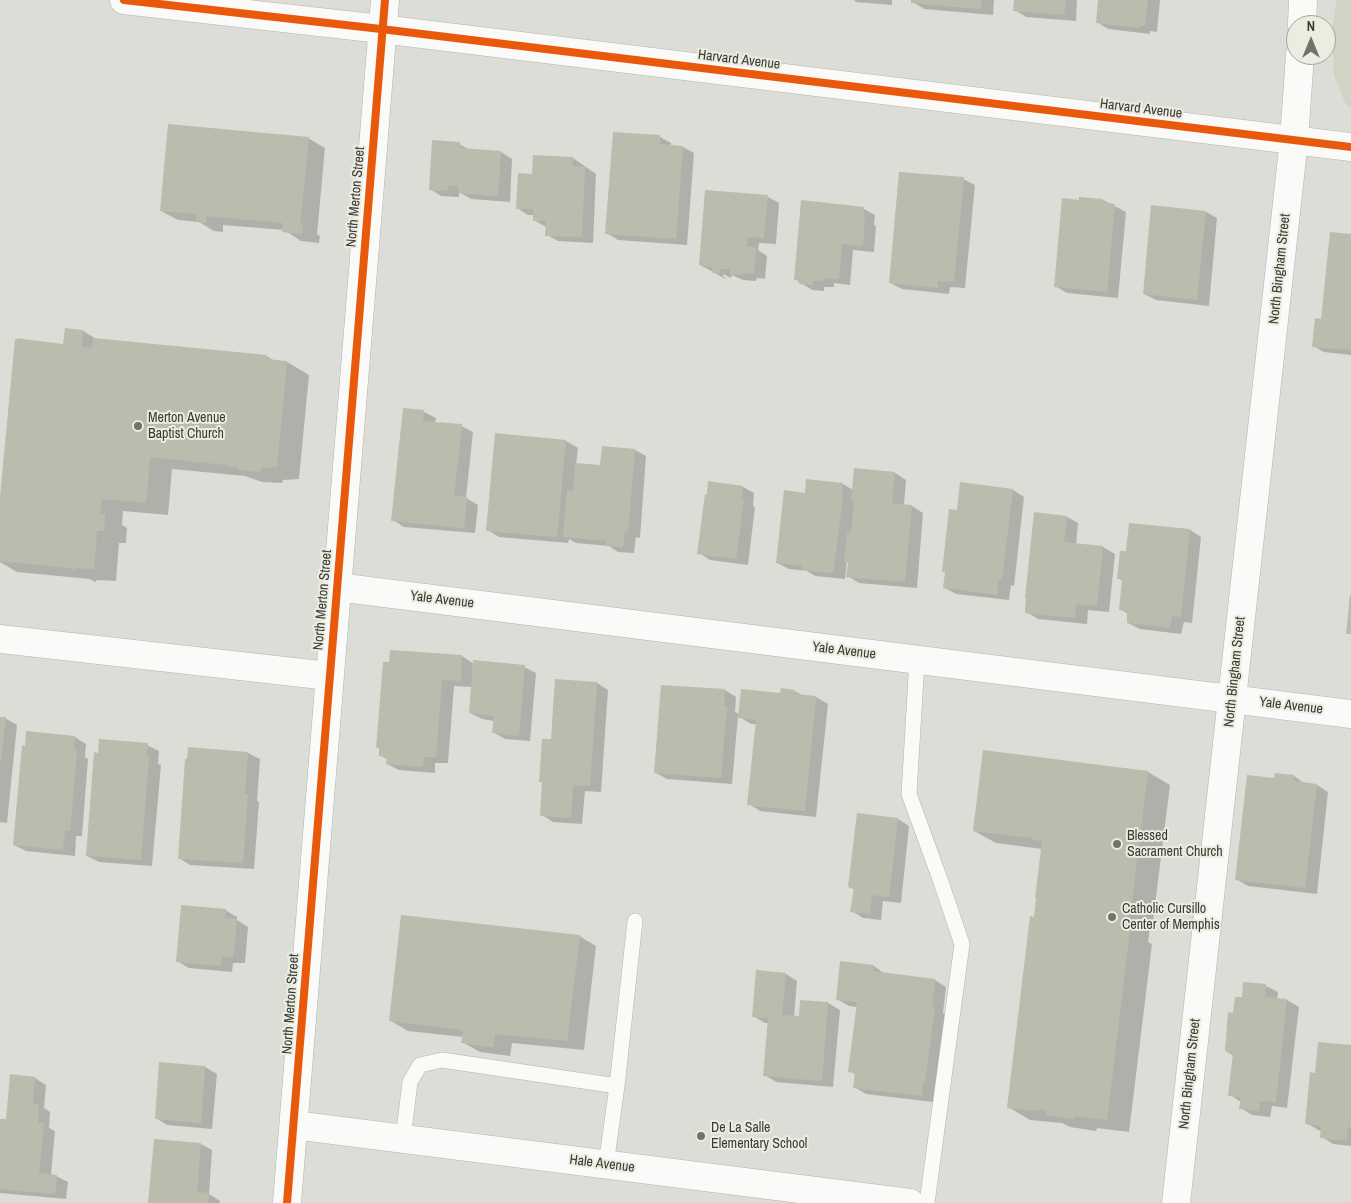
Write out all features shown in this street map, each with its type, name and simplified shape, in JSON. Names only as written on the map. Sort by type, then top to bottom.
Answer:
[{"type":"street","name":"Harvard Avenue","points":[[124,0],[1351,147]]},
{"type":"street","name":"North Merton Street","points":[[287,1203],[384,0]]},
{"type":"street","points":[[1302,15],[1303,0]]},
{"type":"street","name":"North Bingham Street","points":[[1176,1203],[1294,140],[1299,65]]},
{"type":"street","name":"Yale Avenue","points":[[338,587],[1351,714]]},
{"type":"street","points":[[0,639],[328,676]]},
{"type":"street","name":"Hale Avenue","points":[[294,1125],[910,1203]]},
{"type":"lane","points":[[918,660],[909,794],[962,944],[927,1203]]},
{"type":"lane","points":[[606,1165],[617,1086],[635,921]]},
{"type":"lane","points":[[403,1139],[410,1082],[420,1065],[442,1060],[617,1086]]},
{"type":"shaded area","points":[[1337,0],[1351,0],[1351,107],[1346,105],[1334,75],[1334,65],[1336,65],[1336,15],[1334,15]]},
{"type":"building","points":[[911,0],[982,0],[981,9],[911,3]]},
{"type":"building","points":[[1014,0],[1066,0],[1064,15],[1013,11]]},
{"type":"building","points":[[1098,0],[1148,0],[1145,26],[1139,26],[1139,28],[1096,23]]},
{"type":"building","points":[[168,124],[309,137],[300,225],[303,225],[302,234],[282,232],[283,223],[206,216],[206,223],[196,222],[197,214],[160,211]]},
{"type":"building","points":[[613,132],[660,135],[660,144],[683,146],[676,239],[605,234]]},
{"type":"building","points":[[432,140],[460,142],[460,148],[501,151],[498,196],[458,193],[458,186],[448,185],[447,191],[429,190]]},
{"type":"building","points":[[533,155],[573,157],[573,166],[585,167],[582,237],[545,236],[546,221],[533,221],[533,209],[516,209],[518,173],[532,174]]},
{"type":"building","points":[[899,172],[964,177],[954,282],[938,281],[938,288],[889,283]]},
{"type":"building","points":[[705,190],[768,195],[764,238],[748,237],[747,246],[756,248],[754,273],[745,273],[745,275],[730,274],[730,269],[720,269],[720,273],[712,273],[712,267],[699,265]]},
{"type":"building","points":[[1079,197],[1103,199],[1103,202],[1115,204],[1107,292],[1054,287],[1062,198],[1079,200]]},
{"type":"building","points":[[801,200],[864,207],[863,246],[842,244],[839,279],[823,278],[822,281],[813,281],[813,285],[799,284],[799,280],[794,280]]},
{"type":"building","points":[[1151,205],[1206,211],[1197,300],[1143,294]]},
{"type":"building","points":[[1330,232],[1351,234],[1351,350],[1312,347],[1315,318],[1321,319]]},
{"type":"building","points":[[65,328],[83,330],[82,347],[92,348],[93,338],[267,355],[266,359],[287,361],[277,467],[261,468],[260,472],[238,470],[238,466],[236,468],[226,465],[150,457],[146,503],[102,499],[100,514],[105,514],[104,531],[97,531],[94,569],[75,568],[71,570],[72,568],[0,561],[0,496],[15,339],[23,338],[63,344]]},
{"type":"building","points":[[403,408],[424,410],[423,421],[462,424],[454,496],[467,497],[464,528],[391,521]]},
{"type":"building","points":[[495,433],[566,440],[557,537],[486,531]]},
{"type":"building","points":[[602,446],[635,449],[628,532],[625,531],[623,547],[605,546],[606,541],[563,537],[567,491],[573,491],[575,463],[600,465]]},
{"type":"building","points":[[854,468],[895,472],[892,503],[912,505],[905,582],[846,577],[848,563],[844,562],[847,533],[851,533],[854,500],[851,500]]},
{"type":"building","points":[[806,479],[843,483],[833,573],[802,570],[802,566],[776,563],[784,490],[805,493]]},
{"type":"building","points":[[708,481],[743,486],[741,499],[744,499],[736,559],[697,554]]},
{"type":"building","points":[[960,482],[1013,489],[1002,580],[999,579],[997,595],[943,588],[945,572],[942,572],[949,509],[957,510]]},
{"type":"building","points":[[1034,512],[1067,516],[1064,542],[1103,546],[1097,606],[1076,604],[1075,618],[1025,613]]},
{"type":"building","points":[[1129,523],[1190,529],[1181,617],[1172,616],[1170,628],[1127,623],[1127,611],[1119,610],[1122,579],[1117,579],[1120,551],[1126,551]]},
{"type":"building","points":[[1350,595],[1351,634],[1346,634]]},
{"type":"building","points":[[390,650],[462,655],[461,681],[442,680],[436,757],[424,757],[423,767],[386,764],[387,757],[379,756],[379,748],[376,748],[383,662],[389,662]]},
{"type":"building","points":[[473,660],[525,665],[519,736],[492,733],[494,716],[469,713]]},
{"type":"building","points":[[555,679],[597,682],[590,786],[573,785],[571,818],[540,816],[542,782],[539,782],[542,739],[551,739]]},
{"type":"building","points":[[661,685],[725,689],[724,706],[727,706],[721,778],[654,773]]},
{"type":"building","points":[[781,688],[795,690],[795,694],[816,696],[805,811],[747,805],[756,720],[738,718],[741,689],[780,693]]},
{"type":"building","points":[[0,717],[6,717],[1,760],[0,760]]},
{"type":"building","points":[[26,731],[75,736],[74,750],[77,751],[70,831],[65,830],[63,850],[13,845],[22,745],[25,746]]},
{"type":"building","points":[[99,739],[148,743],[147,757],[149,757],[141,860],[86,856],[94,752],[98,753]]},
{"type":"building","points":[[188,747],[248,752],[245,794],[248,794],[243,863],[178,859],[185,759],[187,759]]},
{"type":"building","points":[[983,750],[1148,771],[1131,910],[1129,909],[1127,930],[1130,930],[1107,1120],[1075,1116],[1074,1119],[1046,1115],[1047,1110],[1040,1109],[1040,1111],[1007,1108],[1030,916],[1034,917],[1042,841],[1032,840],[1033,838],[973,831]]},
{"type":"building","points":[[1275,773],[1294,775],[1294,781],[1317,784],[1305,888],[1235,880],[1247,775],[1274,778]]},
{"type":"building","points":[[857,813],[898,818],[889,897],[872,895],[870,914],[850,912],[854,888],[848,887]]},
{"type":"building","points":[[181,905],[226,909],[225,918],[237,919],[233,958],[222,957],[221,966],[176,962]]},
{"type":"building","points":[[401,915],[580,935],[567,1041],[495,1034],[493,1047],[461,1043],[463,1030],[389,1021]]},
{"type":"building","points":[[840,961],[874,965],[873,971],[935,979],[932,1006],[935,1007],[922,1096],[853,1088],[855,1073],[848,1072],[857,1002],[836,1000]]},
{"type":"building","points":[[756,970],[786,973],[782,1015],[799,1016],[800,1000],[828,1002],[822,1081],[763,1076],[768,1018],[752,1017]]},
{"type":"building","points":[[1243,982],[1266,984],[1265,997],[1287,999],[1276,1102],[1260,1101],[1259,1111],[1239,1109],[1241,1097],[1228,1096],[1233,1053],[1225,1051],[1228,1012],[1233,1013],[1235,997],[1242,997]]},
{"type":"building","points":[[1318,1042],[1351,1045],[1351,1128],[1348,1127],[1347,1141],[1320,1138],[1321,1126],[1305,1124],[1310,1072],[1315,1073]]},
{"type":"building","points":[[159,1062],[205,1066],[201,1123],[155,1119]]},
{"type":"building","points":[[10,1074],[35,1077],[33,1104],[39,1104],[38,1123],[44,1123],[39,1173],[57,1175],[55,1194],[0,1189],[0,1119],[6,1119]]},
{"type":"building","points":[[154,1139],[201,1143],[197,1192],[209,1193],[208,1203],[148,1203]]},
{"type":"cycle path","points":[[124,0],[381,29],[1351,147]]},
{"type":"cycle path","points":[[287,1203],[385,0]]},
{"type":"place","name":"Merton Avenue Baptist Church","points":[[138,426]]},
{"type":"place","name":"Blessed Sacrament Church","points":[[1117,844]]},
{"type":"place","name":"Catholic Cursillo Center of Memphis","points":[[1112,917]]},
{"type":"place","name":"De La Salle Elementary School","points":[[701,1136]]}]
